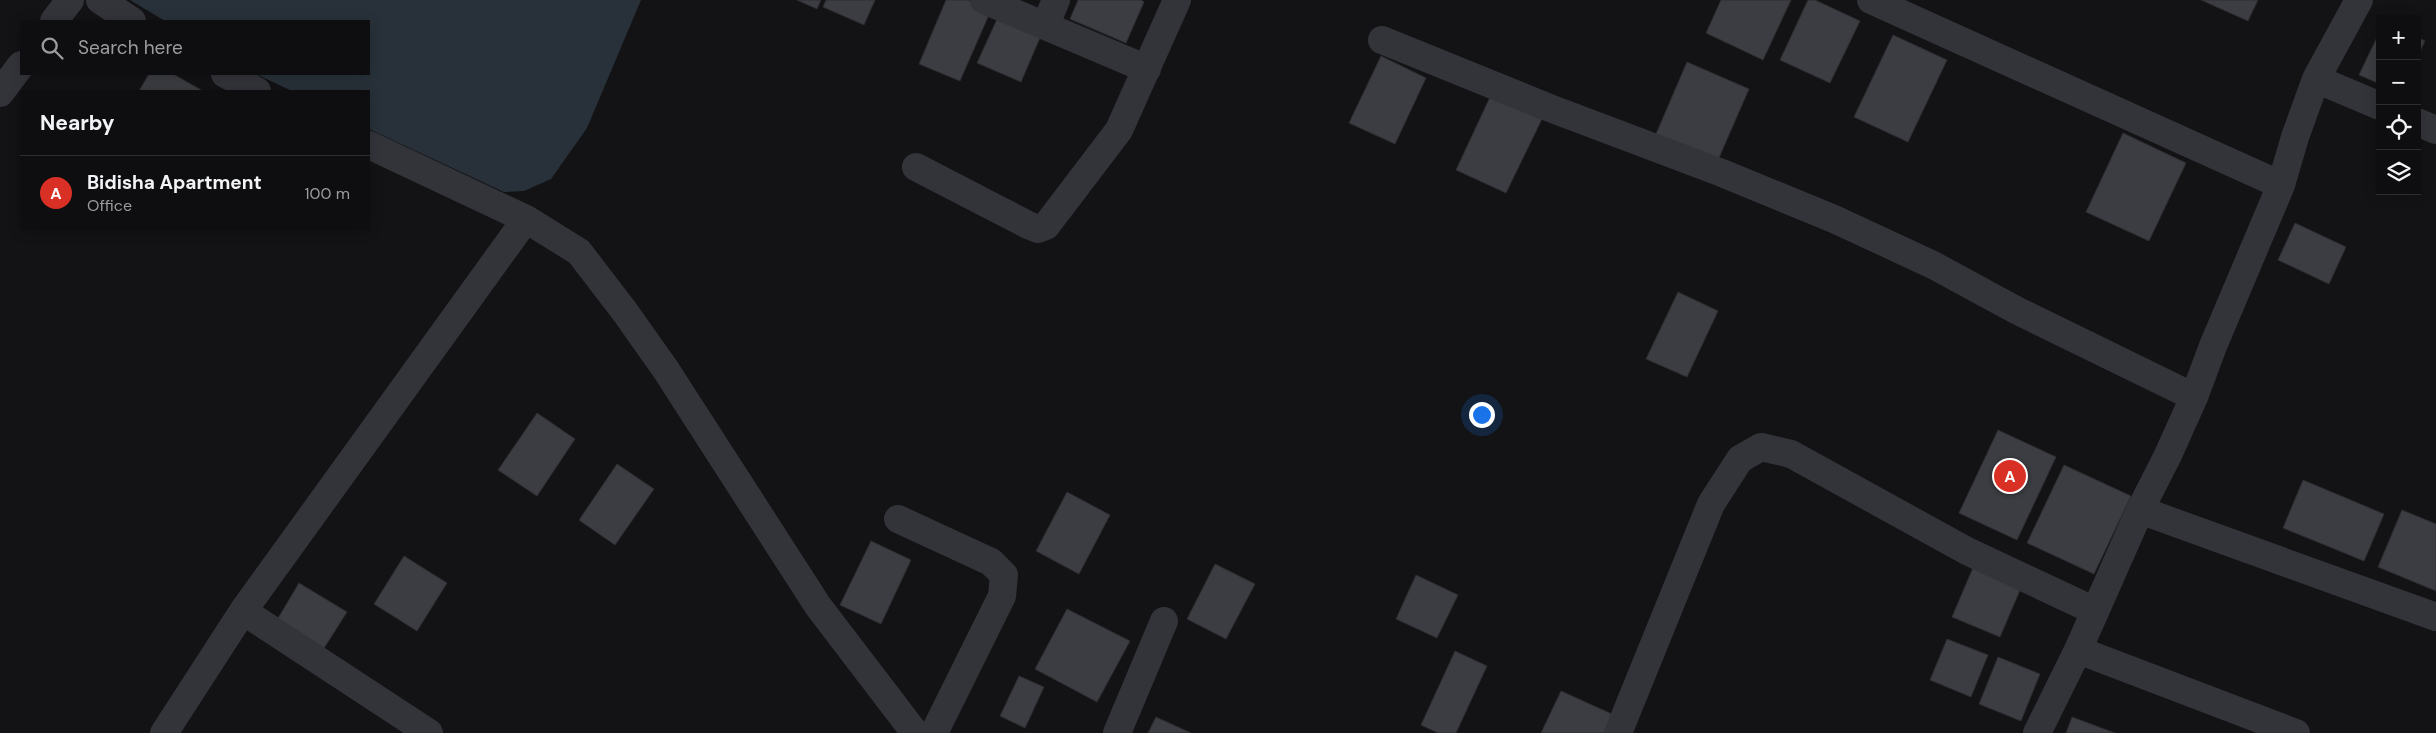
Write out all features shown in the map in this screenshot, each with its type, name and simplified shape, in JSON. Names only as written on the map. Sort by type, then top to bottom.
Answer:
[{"type":"street","points":[[55,20],[70,0]]},
{"type":"street","points":[[100,0],[130,20]]},
{"type":"street","points":[[984,0],[1147,69]]},
{"type":"street","points":[[1045,26],[1056,0]]},
{"type":"street","points":[[916,167],[1038,229],[1046,226],[1119,130],[1177,0]]},
{"type":"street","points":[[1871,0],[2280,185]]},
{"type":"street","points":[[2037,733],[2078,650],[2140,510],[2168,455],[2194,397],[2213,346],[2280,185],[2294,137],[2316,79],[2358,0]]},
{"type":"street","points":[[1382,40],[1547,107],[1722,173],[1834,220],[1933,266],[2016,310],[2194,397]]},
{"type":"street","points":[[0,94],[20,66]]},
{"type":"street","points":[[227,75],[255,90]]},
{"type":"street","points":[[2316,79],[2378,105]]},
{"type":"street","points":[[2421,124],[2436,130]]},
{"type":"street","points":[[370,145],[526,218],[579,252],[625,312],[818,606],[915,733]]},
{"type":"street","points":[[164,733],[242,611],[526,218]]},
{"type":"street","points":[[1618,733],[1712,504],[1740,459],[1761,447],[1790,454],[1967,551],[2095,611]]},
{"type":"street","points":[[2140,510],[2436,617]]},
{"type":"street","points":[[898,519],[991,562],[1004,574],[1002,596],[934,733]]},
{"type":"street","points":[[242,611],[429,733]]},
{"type":"street","points":[[1117,733],[1164,621]]},
{"type":"street","points":[[2078,650],[2296,733]]},
{"type":"shaded area","points":[[130,0],[641,0],[587,128],[551,179],[524,191],[504,192],[370,129],[370,90],[290,90],[258,75],[370,75],[370,20],[163,20]]},
{"type":"building","points":[[797,0],[821,0],[817,9]]},
{"type":"building","points":[[826,0],[875,0],[864,25],[823,7]]},
{"type":"building","points":[[946,0],[968,0],[991,10],[960,81],[919,64]]},
{"type":"building","points":[[1078,0],[1141,0],[1144,2],[1126,43],[1070,19]]},
{"type":"building","points":[[1721,0],[1791,0],[1763,60],[1706,33]]},
{"type":"building","points":[[1808,0],[1815,0],[1860,21],[1830,83],[1780,60]]},
{"type":"building","points":[[2201,0],[2258,0],[2248,21]]},
{"type":"building","points":[[999,15],[1042,33],[1021,82],[977,63]]},
{"type":"building","points":[[1893,35],[1947,60],[1908,142],[1854,117]]},
{"type":"building","points":[[2376,39],[2376,82],[2359,75]]},
{"type":"building","points":[[2421,39],[2425,41],[2421,49]]},
{"type":"building","points":[[1381,56],[1426,78],[1395,144],[1349,123]]},
{"type":"building","points":[[1687,62],[1749,89],[1718,160],[1656,134]]},
{"type":"building","points":[[148,75],[175,75],[201,90],[140,90]]},
{"type":"building","points":[[1491,95],[1542,119],[1506,193],[1456,170]]},
{"type":"building","points":[[2123,133],[2186,163],[2149,241],[2086,212]]},
{"type":"building","points":[[2295,223],[2346,247],[2329,284],[2278,260]]},
{"type":"building","points":[[1678,292],[1718,311],[1687,377],[1646,359]]},
{"type":"building","points":[[537,413],[575,439],[537,496],[498,470]]},
{"type":"building","points":[[1998,430],[2056,457],[2017,540],[1959,513]]},
{"type":"building","points":[[617,464],[654,489],[615,545],[579,520]]},
{"type":"building","points":[[2064,465],[2131,496],[2094,574],[2027,543]]},
{"type":"building","points":[[2303,480],[2384,514],[2364,561],[2283,528]]},
{"type":"building","points":[[1067,492],[1110,515],[1079,574],[1036,551]]},
{"type":"building","points":[[2402,510],[2436,524],[2436,591],[2378,567]]},
{"type":"building","points":[[871,541],[911,560],[881,624],[840,605]]},
{"type":"building","points":[[404,556],[447,583],[417,631],[374,604]]},
{"type":"building","points":[[1975,563],[2023,583],[2000,637],[1952,617]]},
{"type":"building","points":[[1215,564],[1255,584],[1226,639],[1187,619]]},
{"type":"building","points":[[1416,575],[1458,595],[1437,638],[1396,619]]},
{"type":"building","points":[[299,583],[347,612],[321,653],[274,625]]},
{"type":"building","points":[[1067,609],[1130,641],[1097,702],[1035,669]]},
{"type":"building","points":[[1947,639],[1988,655],[1971,697],[1930,680]]},
{"type":"building","points":[[1455,651],[1487,666],[1456,733],[1438,733],[1421,725]]},
{"type":"building","points":[[1998,657],[2040,674],[2021,721],[1979,704]]},
{"type":"building","points":[[1019,676],[1044,687],[1025,728],[1000,716]]},
{"type":"building","points":[[1561,691],[1614,715],[1606,733],[1541,733]]},
{"type":"building","points":[[1156,717],[1191,733],[1148,733]]},
{"type":"building","points":[[2072,717],[2115,733],[2066,733]]},
{"type":"place","name":"Bidisha Apartment","points":[[2010,476]]}]
